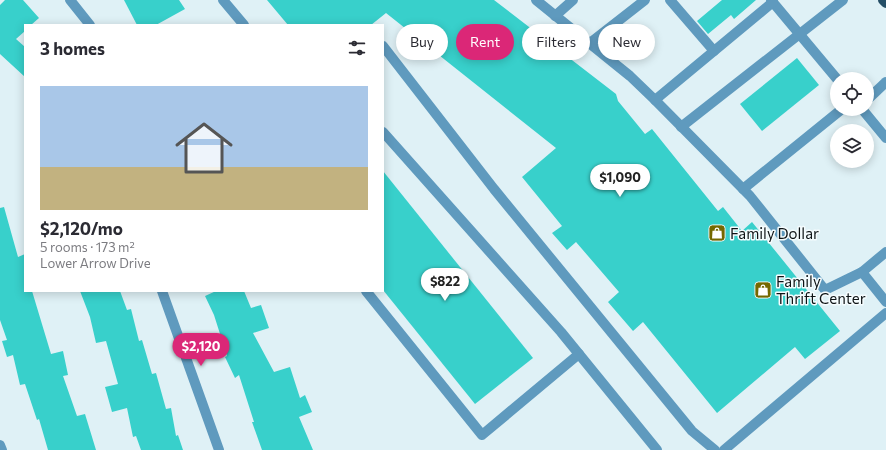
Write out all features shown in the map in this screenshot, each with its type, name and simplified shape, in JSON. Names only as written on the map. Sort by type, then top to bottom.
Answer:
[{"type":"main road","points":[[883,0],[886,3]]},
{"type":"street","points":[[70,0],[89,24]]},
{"type":"street","points":[[223,0],[243,24]]},
{"type":"street","points":[[536,0],[565,24]]},
{"type":"street","points":[[555,16],[574,0]]},
{"type":"street","points":[[645,0],[590,44],[630,76],[743,189],[825,290],[862,272],[886,252]]},
{"type":"street","points":[[670,0],[714,51]]},
{"type":"street","points":[[681,127],[843,0]]},
{"type":"street","points":[[655,100],[772,1],[831,72]]},
{"type":"street","points":[[384,47],[494,189],[692,431],[715,450]]},
{"type":"street","points":[[874,93],[886,82]]},
{"type":"street","points":[[743,189],[833,116]]},
{"type":"street","points":[[868,116],[886,138]]},
{"type":"street","points":[[384,133],[556,326],[657,450]]},
{"type":"street","points":[[862,272],[886,302]]},
{"type":"street","points":[[162,292],[219,450]]},
{"type":"street","points":[[367,292],[482,435],[579,354]]},
{"type":"street","points":[[724,450],[886,313]]},
{"type":"street","points":[[0,445],[2,450]]},
{"type":"building","points":[[5,0],[23,0],[39,18],[32,24],[24,24],[24,32],[16,39],[24,46],[24,76],[0,54],[0,5]]},
{"type":"building","points":[[124,0],[179,0],[185,9],[158,24],[136,24]]},
{"type":"building","points":[[267,0],[494,0],[525,24],[522,24],[522,60],[572,60],[616,94],[618,101],[645,134],[652,129],[718,211],[723,207],[742,231],[752,222],[840,331],[805,359],[795,347],[717,413],[643,322],[633,331],[608,302],[619,292],[576,242],[567,250],[552,233],[562,226],[522,177],[556,148],[445,60],[448,60],[448,24],[400,24],[386,13],[372,24],[287,24]]},
{"type":"building","points":[[722,0],[756,0],[734,19],[731,15],[708,34],[697,21]]},
{"type":"building","points":[[797,58],[819,85],[762,131],[740,104]]},
{"type":"building","points":[[384,172],[533,358],[475,404],[384,291]]},
{"type":"building","points":[[4,207],[18,257],[24,254],[24,292],[32,292],[51,354],[63,351],[68,375],[63,376],[77,416],[85,414],[96,450],[48,450],[39,419],[37,420],[25,384],[20,385],[13,355],[7,357],[2,341],[7,340],[0,320],[0,208]]},
{"type":"building","points":[[80,292],[120,292],[127,310],[131,309],[139,341],[142,340],[152,374],[156,373],[166,409],[171,408],[176,436],[178,435],[183,450],[141,450],[136,436],[133,437],[127,408],[112,412],[105,387],[118,384],[106,341],[96,343],[90,317]]},
{"type":"building","points":[[214,292],[244,292],[251,308],[261,305],[269,328],[253,333],[274,372],[290,367],[300,398],[305,395],[312,412],[299,417],[313,450],[262,450],[252,422],[254,422],[239,375],[235,378],[225,357],[227,356],[214,315],[205,296]]},
{"type":"place","name":"Family Dollar","points":[[717,233]]},
{"type":"place","name":"Family Thrift Center","points":[[763,290]]}]
